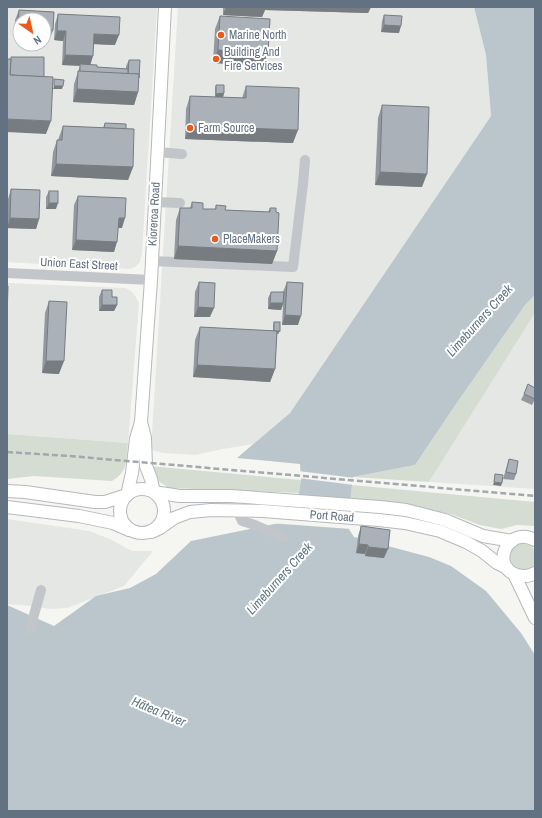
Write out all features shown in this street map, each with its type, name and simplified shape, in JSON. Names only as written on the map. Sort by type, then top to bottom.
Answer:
[{"type":"main road","name":"Kioreroa Road","points":[[127,495],[132,472],[136,439],[141,422],[151,280],[165,7]]},
{"type":"main road","name":"Kioreroa Road","points":[[141,422],[145,438],[146,466],[154,492]]},
{"type":"main road","points":[[7,491],[25,492],[95,502],[110,501],[140,489],[154,492],[160,497],[165,509],[162,522],[158,528],[152,532],[138,533],[113,523],[79,516],[7,507]]},
{"type":"main road","name":"Port Road","points":[[154,492],[180,496],[231,496],[264,498],[406,510],[445,520],[483,536],[512,540],[521,537],[535,540]]},
{"type":"main road","points":[[127,495],[120,507],[120,514],[126,527],[132,531]]},
{"type":"main road","name":"Port Road","points":[[152,532],[174,518],[190,512],[211,510],[263,511],[379,520],[404,523],[440,531],[466,542],[482,551],[511,572]]},
{"type":"main road","points":[[512,540],[505,549],[505,564],[511,572],[535,618]]},
{"type":"main road","points":[[511,572],[520,576],[527,576],[535,573]]},
{"type":"street","points":[[157,152],[182,154]]},
{"type":"street","points":[[152,261],[293,267],[305,160]]},
{"type":"street","points":[[155,202],[180,203]]},
{"type":"street","name":"Union East Street","points":[[7,273],[151,280]]},
{"type":"street","points":[[237,510],[242,521],[284,538]]},
{"type":"street","points":[[30,629],[41,590]]},
{"type":"shaded area","points":[[7,7],[157,7],[142,253],[140,262],[135,267],[130,269],[7,262]]},
{"type":"shaded area","points":[[178,7],[474,7],[486,55],[491,116],[290,413],[253,444],[195,455],[164,453],[151,450]]},
{"type":"shaded area","points":[[7,283],[125,288],[131,291],[136,297],[139,303],[128,443],[7,434]]},
{"type":"shaded area","points":[[535,295],[535,314],[429,482],[353,477],[415,465],[525,305]]},
{"type":"shaded area","points":[[535,314],[535,489],[429,482],[533,316]]},
{"type":"shaded area","points":[[7,434],[128,443],[124,470],[112,481],[34,476],[7,479]]},
{"type":"shaded area","points":[[149,466],[301,480],[299,493],[169,488],[154,478]]},
{"type":"shaded area","points":[[352,485],[535,502],[535,526],[517,525],[501,529],[480,525],[451,514],[350,498]]},
{"type":"shaded area","points":[[7,519],[89,531],[110,539],[132,551],[153,551],[124,586],[67,608],[50,609],[7,604]]},
{"type":"shaded area","points":[[524,543],[532,547],[535,551],[535,565],[524,571],[514,568],[509,559],[512,549],[517,545]]},
{"type":"water","points":[[474,7],[535,7],[535,295],[525,305],[415,465],[353,477],[347,526],[354,537],[429,557],[451,566],[486,591],[521,633],[535,655],[535,811],[7,811],[7,605],[54,626],[96,596],[130,588],[156,574],[191,541],[289,521],[299,493],[301,480],[300,464],[237,458],[290,413],[491,116],[486,55]]},
{"type":"pier","points":[[298,471],[355,478],[354,485],[298,478]]},
{"type":"pier","points":[[296,495],[352,499],[349,525],[351,529],[269,523],[287,519]]},
{"type":"building","points":[[19,10],[54,12],[53,30],[52,12],[19,12]]},
{"type":"building","points":[[58,14],[120,17],[119,35],[94,34],[93,56],[65,55],[66,31],[57,31]]},
{"type":"building","points":[[384,15],[402,16],[401,26],[384,25]]},
{"type":"building","points":[[220,16],[270,19],[268,53],[218,50]]},
{"type":"building","points":[[11,57],[44,57],[44,77],[10,75]]},
{"type":"building","points":[[7,59],[11,59],[10,75],[53,77],[51,121],[7,119]]},
{"type":"building","points":[[129,60],[140,60],[139,78],[139,74],[128,74]]},
{"type":"building","points":[[80,64],[97,65],[97,67],[128,69],[128,74],[80,72]]},
{"type":"building","points":[[78,71],[139,74],[138,92],[77,89]]},
{"type":"building","points":[[54,79],[64,80],[63,86],[54,86]]},
{"type":"building","points":[[216,85],[224,85],[224,93],[216,94]]},
{"type":"building","points":[[246,86],[299,88],[298,130],[189,126],[190,96],[246,98]]},
{"type":"building","points":[[382,105],[429,107],[427,174],[380,172]]},
{"type":"building","points":[[105,123],[126,124],[126,129],[104,128]]},
{"type":"building","points":[[63,126],[134,129],[133,167],[56,164],[57,140],[62,140]]},
{"type":"building","points":[[11,189],[40,190],[39,219],[10,218]]},
{"type":"building","points":[[49,191],[58,191],[58,203],[49,203]]},
{"type":"building","points":[[78,196],[126,198],[125,218],[119,218],[117,242],[76,240]]},
{"type":"building","points":[[192,202],[203,203],[203,209],[216,209],[216,205],[226,206],[225,210],[270,212],[270,208],[276,208],[276,212],[279,213],[277,251],[178,246],[180,208],[192,208]]},
{"type":"building","points":[[199,282],[215,283],[214,308],[198,307]]},
{"type":"building","points":[[287,282],[303,283],[301,316],[285,315]]},
{"type":"building","points":[[7,286],[8,286],[7,318]]},
{"type":"building","points":[[102,290],[112,290],[112,297],[117,297],[117,305],[102,305]]},
{"type":"building","points":[[271,292],[284,292],[283,303],[270,303]]},
{"type":"building","points":[[49,301],[67,302],[64,361],[46,361]]},
{"type":"building","points":[[274,322],[280,322],[280,331],[274,331]]},
{"type":"building","points":[[200,327],[277,331],[275,369],[197,365]]},
{"type":"building","points":[[528,384],[535,388],[535,399],[524,394]]},
{"type":"building","points":[[509,459],[518,461],[516,474],[506,472]]},
{"type":"building","points":[[495,474],[503,475],[502,483],[494,482]]},
{"type":"building","points":[[361,526],[390,530],[388,549],[368,547],[368,545],[359,544]]},
{"type":"railway","points":[[7,452],[535,496]]},
{"type":"place","name":"Marine North","points":[[221,35]]},
{"type":"place","name":"Building And Fire Services","points":[[216,59]]},
{"type":"place","name":"Farm Source","points":[[190,128]]},
{"type":"place","name":"PlaceMakers","points":[[215,239]]},
{"type":"water label","name":"Limeburners Creek","points":[[479,320]]},
{"type":"water label","name":"Limeburners Creek","points":[[279,578]]},
{"type":"water label","name":"Hātea River","points":[[159,711]]}]
